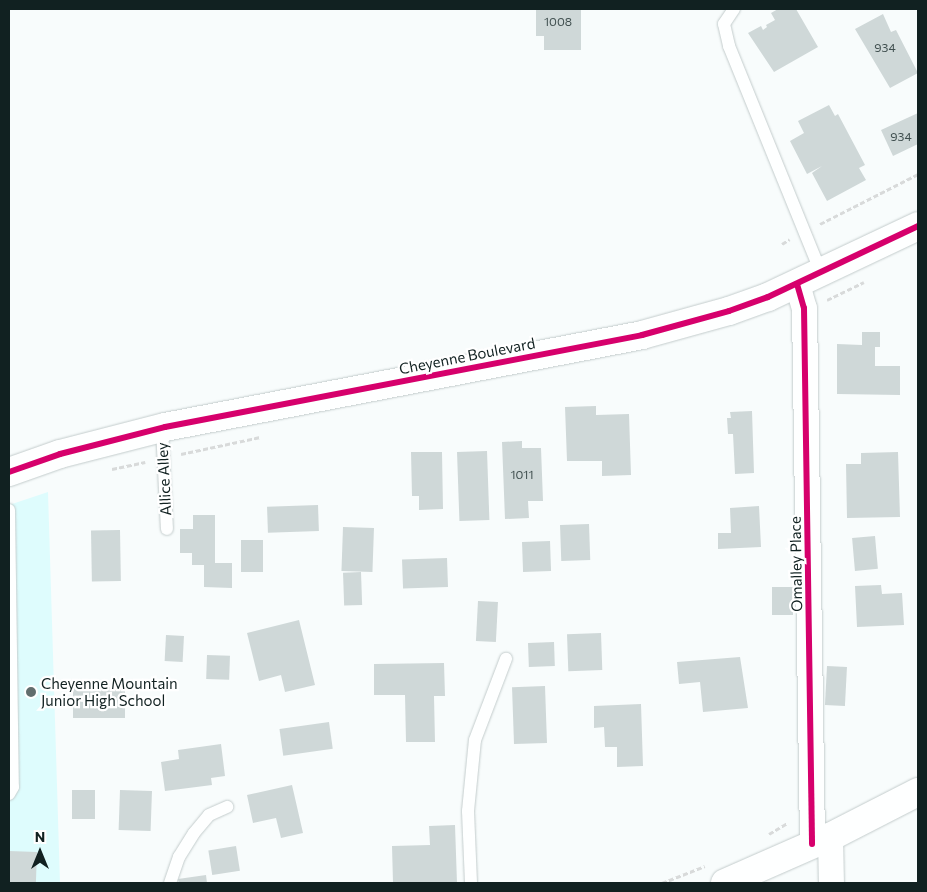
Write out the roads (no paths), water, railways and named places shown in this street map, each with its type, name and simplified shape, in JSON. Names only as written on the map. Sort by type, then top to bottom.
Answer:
[{"type":"main road","name":"Cheyenne Boulevard","points":[[9,472],[60,454],[162,428],[642,335],[729,312],[821,273],[918,226]]},
{"type":"main road","points":[[725,883],[821,841],[918,792]]},
{"type":"street","name":"Omalley Place","points":[[796,284],[804,308],[821,841],[831,883]]},
{"type":"lane","points":[[734,9],[724,24],[728,46],[821,273]]},
{"type":"lane","name":"Allice Alley","points":[[162,428],[167,529]]},
{"type":"lane","points":[[9,510],[13,787],[9,794]]},
{"type":"lane","points":[[471,883],[468,811],[475,740],[506,659]]},
{"type":"lane","points":[[170,883],[179,857],[194,834],[209,816],[227,807]]},
{"type":"place","name":"Cheyenne Mountain Junior High School","points":[[31,692]]}]
